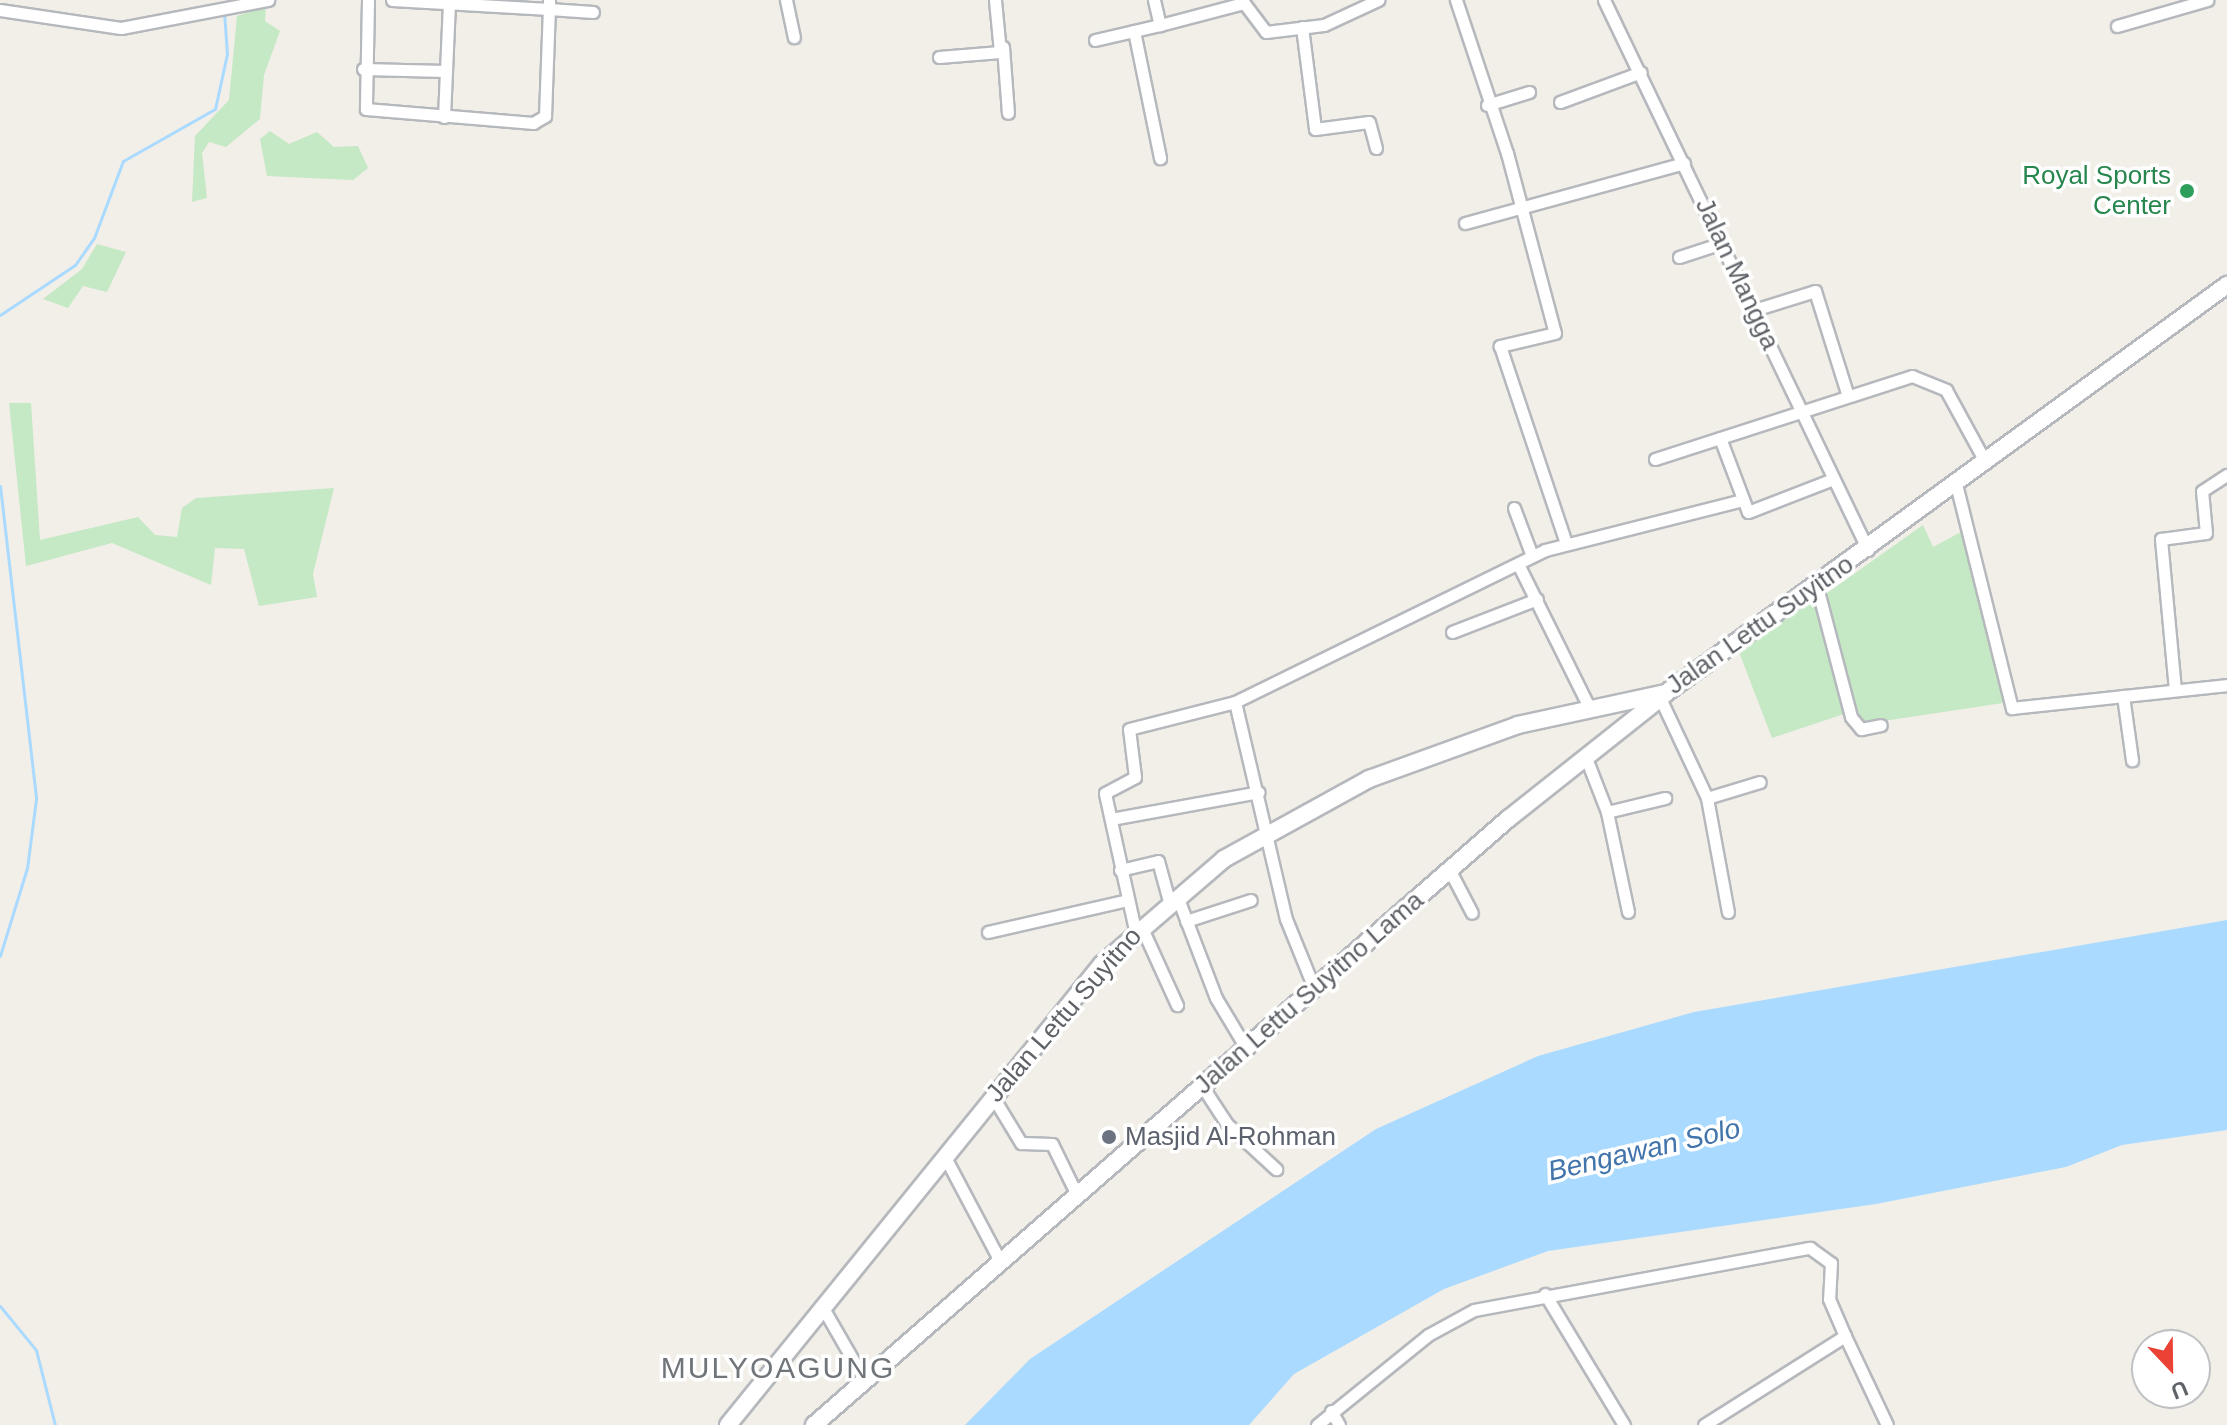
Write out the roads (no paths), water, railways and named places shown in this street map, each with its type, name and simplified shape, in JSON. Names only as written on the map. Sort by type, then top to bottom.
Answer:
[{"type":"main road","name":"Jalan Lettu Suyitno","points":[[728,1425],[946,1159],[993,1097],[1138,928],[1173,898],[1265,835],[1369,779],[1518,725],[1663,696],[1868,550],[2227,285]]},
{"type":"main road","name":"Jalan Lettu Suyitno Lama","points":[[814,1425],[1450,871],[1663,696]]},
{"type":"main road","points":[[1620,704],[1635,713],[1628,725]]},
{"type":"street","points":[[0,10],[121,28],[268,0]]},
{"type":"street","points":[[368,0],[363,69],[366,109],[444,117],[543,121],[549,5]]},
{"type":"street","points":[[392,0],[549,5],[593,12]]},
{"type":"street","points":[[786,0],[794,37]]},
{"type":"street","points":[[995,0],[1003,47],[1008,113]]},
{"type":"street","points":[[1154,0],[1160,25]]},
{"type":"street","points":[[1095,40],[1244,3],[1266,32],[1302,27],[1350,17],[1378,0]]},
{"type":"street","points":[[1456,0],[1522,208],[1555,333],[1500,346],[1566,543]]},
{"type":"street","name":"Jalan Mangga","points":[[1604,0],[1868,550]]},
{"type":"street","points":[[2117,26],[2207,0]]},
{"type":"street","points":[[444,117],[449,3]]},
{"type":"street","points":[[1302,27],[1315,129],[1369,122],[1376,148]]},
{"type":"street","points":[[1134,31],[1160,158]]},
{"type":"street","points":[[939,57],[962,51],[984,58],[1003,47]]},
{"type":"street","points":[[363,69],[446,71]]},
{"type":"street","points":[[1560,102],[1641,72]]},
{"type":"street","points":[[1487,105],[1529,92]]},
{"type":"street","points":[[1465,223],[1684,163]]},
{"type":"street","points":[[1679,257],[1722,243]]},
{"type":"street","points":[[1754,310],[1815,291],[1847,393]]},
{"type":"street","points":[[1655,459],[1801,411],[1890,377],[1935,380],[1961,410],[1986,463]]},
{"type":"street","points":[[1720,438],[1748,512],[1833,479]]},
{"type":"street","points":[[2175,690],[2161,539],[2206,533],[2202,491],[2227,475]]},
{"type":"street","points":[[1956,484],[2012,708],[2227,685]]},
{"type":"street","points":[[1177,1005],[1123,901],[1106,789],[1135,777],[1129,729],[1235,702],[1532,556],[1566,543],[1743,500]]},
{"type":"street","points":[[1514,508],[1532,556]]},
{"type":"street","points":[[1518,564],[1590,709]]},
{"type":"street","points":[[1817,587],[1851,717],[1861,729],[1881,725]]},
{"type":"street","points":[[1452,632],[1537,599]]},
{"type":"street","points":[[1663,696],[1707,798],[1728,912]]},
{"type":"street","points":[[2123,696],[2132,760]]},
{"type":"street","points":[[1235,702],[1294,944],[1314,988]]},
{"type":"street","points":[[1586,758],[1607,812],[1628,912]]},
{"type":"street","points":[[1707,798],[1760,782]]},
{"type":"street","points":[[1111,819],[1259,792]]},
{"type":"street","points":[[1607,812],[1665,798]]},
{"type":"street","points":[[1120,870],[1158,861],[1216,998],[1246,1048]]},
{"type":"street","points":[[1450,871],[1472,913]]},
{"type":"street","points":[[1186,921],[1251,900]]},
{"type":"street","points":[[988,932],[1123,901]]},
{"type":"street","points":[[1202,1086],[1227,1124],[1276,1169]]},
{"type":"street","points":[[993,1097],[1021,1143],[1052,1144],[1077,1195]]},
{"type":"street","points":[[946,1159],[1001,1263]]},
{"type":"street","points":[[1317,1425],[1331,1411],[1452,1320],[1545,1294],[1810,1248],[1831,1263],[1829,1299],[1887,1425]]},
{"type":"street","points":[[1545,1294],[1624,1425]]},
{"type":"street","points":[[823,1308],[865,1381]]},
{"type":"street","points":[[1704,1425],[1845,1336]]},
{"type":"street","points":[[1331,1411],[1339,1425]]},
{"type":"water","name":"Bengawan Solo","points":[[2227,920],[2227,1130],[2122,1145],[2066,1167],[1876,1204],[1548,1251],[1444,1289],[1294,1374],[1249,1425],[965,1425],[1030,1359],[1376,1129],[1538,1056],[1694,1012]]},
{"type":"waterway","points":[[0,315],[75,265],[94,238],[123,161],[215,109],[227,54],[224,12]]},
{"type":"waterway","points":[[0,486],[36,799],[27,868],[0,956]]},
{"type":"waterway","points":[[0,1306],[36,1350],[55,1425]]},
{"type":"place","name":"Royal Sports Center","points":[[2187,191]]},
{"type":"place","name":"Masjid Al-Rohman","points":[[1109,1137]]},
{"type":"district","name":"MULYOAGUNG","points":[[778,1368]]}]
